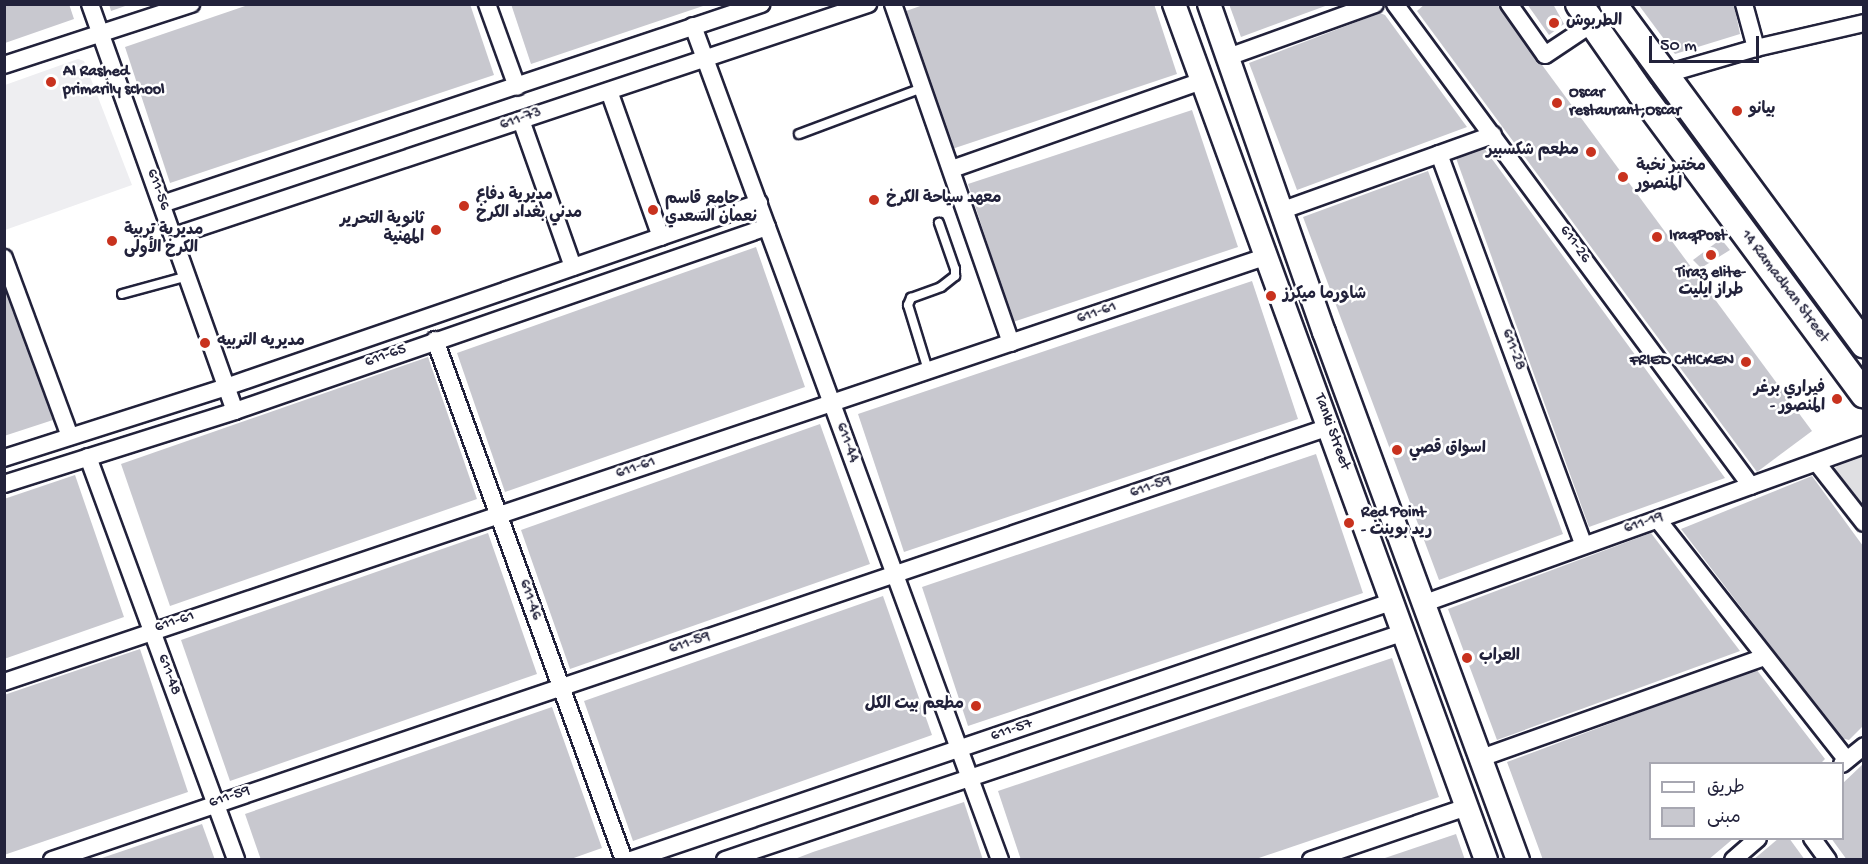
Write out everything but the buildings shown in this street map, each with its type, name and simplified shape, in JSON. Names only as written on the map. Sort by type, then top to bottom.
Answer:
[{"type":"main road","name":"14 Ramadhan Street","points":[[1613,4],[1863,345]]},
{"type":"main road","name":"14 Ramadhan Street","points":[[1586,14],[1641,93],[1863,394]]},
{"type":"street","name":"611-56","points":[[90,4],[235,411]]},
{"type":"street","points":[[4,65],[190,4]]},
{"type":"street","points":[[487,4],[517,87]]},
{"type":"street","name":"611-73","points":[[162,204],[761,4]]},
{"type":"street","name":"611-73","points":[[174,236],[868,4]]},
{"type":"street","points":[[893,4],[1011,343]]},
{"type":"street","name":"Tanki Street","points":[[1174,4],[1394,601],[1486,860]]},
{"type":"street","name":"Tanki Street","points":[[1209,4],[1324,332],[1518,860]]},
{"type":"street","points":[[1228,57],[1375,4]]},
{"type":"street","name":"611-26","points":[[1395,4],[1751,486]]},
{"type":"street","points":[[1509,4],[1545,55],[1586,14]]},
{"type":"street","points":[[1744,4],[1756,48]]},
{"type":"street","points":[[1663,75],[1756,48],[1863,23]]},
{"type":"street","name":"611-44","points":[[693,26],[1000,860]]},
{"type":"street","points":[[952,169],[1202,81]]},
{"type":"street","points":[[609,90],[661,237]]},
{"type":"street","points":[[520,120],[573,267]]},
{"type":"street","points":[[1283,210],[1493,135]]},
{"type":"street","name":"611-28","points":[[1439,154],[1584,545]]},
{"type":"street","name":"611-65","points":[[4,458],[226,387],[759,203]]},
{"type":"street","name":"611-65","points":[[4,484],[235,411],[435,340],[768,227]]},
{"type":"street","name":"611-61","points":[[4,682],[1268,256]]},
{"type":"street","points":[[5,261],[70,436]]},
{"type":"street","points":[[1298,340],[1324,332]]},
{"type":"street","name":"611-46","points":[[435,340],[624,860]]},
{"type":"street","name":"611-59","points":[[52,860],[1329,427]]},
{"type":"street","name":"611-19","points":[[1425,603],[1863,445]]},
{"type":"street","name":"611-48","points":[[88,457],[236,860]]},
{"type":"street","points":[[1817,463],[1863,523]]},
{"type":"street","points":[[1658,520],[1845,762],[1863,746]]},
{"type":"street","name":"611-57","points":[[631,860],[1394,601]]},
{"type":"street","name":"611-57","points":[[725,860],[1405,632]]},
{"type":"street","points":[[1481,758],[1766,657]]},
{"type":"street","points":[[1424,684],[1451,674]]},
{"type":"street","points":[[1311,860],[1467,807]]},
{"type":"street","points":[[1733,860],[1756,840]]},
{"type":"street","points":[[1813,840],[1828,860]]},
{"type":"lane","points":[[799,134],[922,88]]},
{"type":"lane","points":[[928,370],[908,305],[911,297],[941,287],[955,276],[955,269],[939,223]]},
{"type":"lane","points":[[122,294],[188,276]]},
{"type":"shaded area","points":[[78,59],[84,61],[132,185],[5,230],[5,85]]},
{"type":"shaded area","points":[[1863,453],[1863,510],[1833,471],[1840,462]]},
{"type":"place","name":"الطربوش","points":[[1554,23]]},
{"type":"place","name":"Al Rashed primarily school","points":[[51,82]]},
{"type":"place","name":"Oscar restaurant;Oscar","points":[[1557,103]]},
{"type":"place","name":"بيانو","points":[[1737,111]]},
{"type":"place","name":"مطعم شكسبير","points":[[1591,152]]},
{"type":"place","name":"مختبر نخبة المنصور","points":[[1623,177]]},
{"type":"place","name":"معهد سياحة الكرخ","points":[[874,200]]},
{"type":"place","name":"مديرية دفاع مدني بغداد الكرخ","points":[[464,206]]},
{"type":"place","name":"جامع قاسم نعمان السعدي","points":[[653,210]]},
{"type":"place","name":"ثانوية التحرير المهنية","points":[[436,230]]},
{"type":"place","name":"IraqPost","points":[[1657,237]]},
{"type":"place","name":"مديرية تربية الكرخ الأولى","points":[[112,241]]},
{"type":"place","name":"Tiraz elite- طراز ايليت","points":[[1711,255]]},
{"type":"place","name":"شاورما ميكرز","points":[[1271,296]]},
{"type":"place","name":"مديريه التربيه","points":[[205,343]]},
{"type":"place","name":"FRIED CHICKEN","points":[[1746,362]]},
{"type":"place","name":"فيراري برغر - المنصور","points":[[1837,399]]},
{"type":"place","name":"اسواق قصي","points":[[1397,450]]},
{"type":"place","name":"Red Point - ريد بوينت","points":[[1349,523]]},
{"type":"place","name":"العراب","points":[[1467,658]]},
{"type":"place","name":"مطعم بيت الكل","points":[[976,706]]}]
